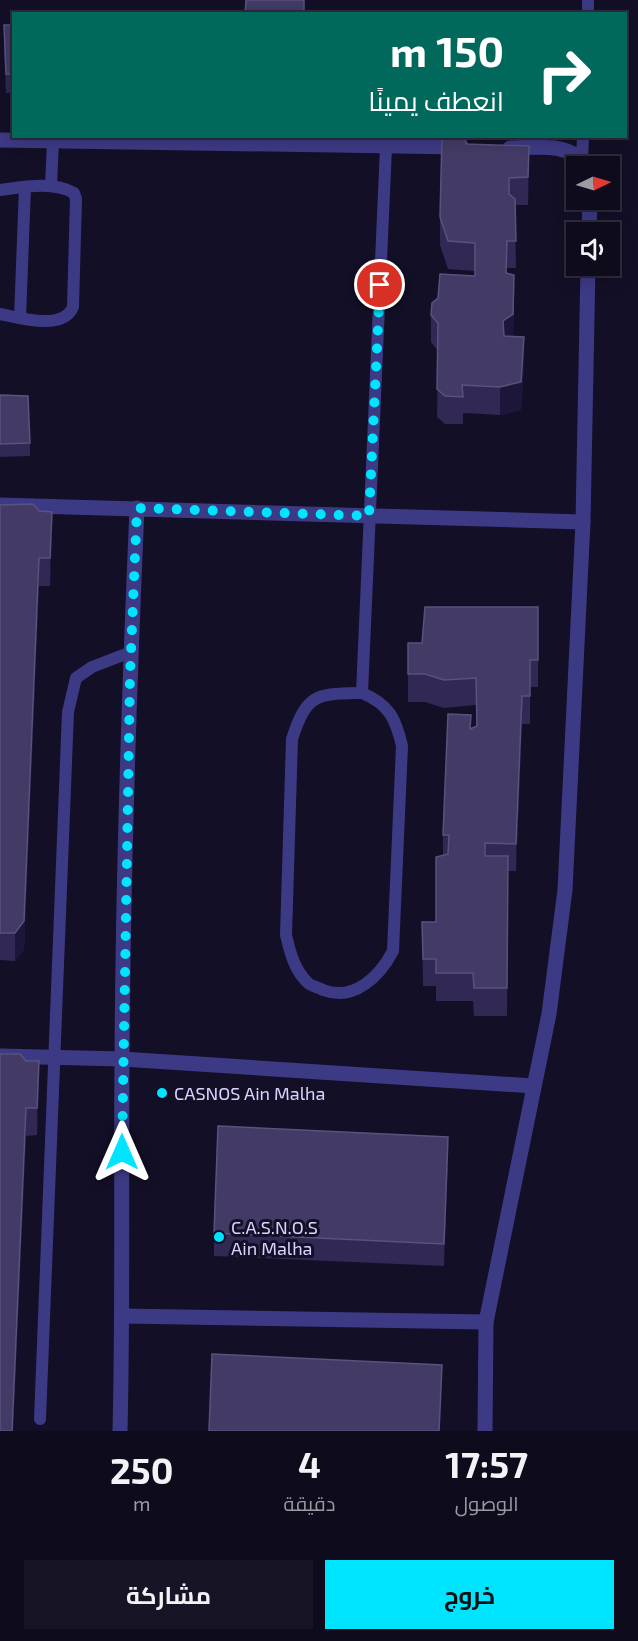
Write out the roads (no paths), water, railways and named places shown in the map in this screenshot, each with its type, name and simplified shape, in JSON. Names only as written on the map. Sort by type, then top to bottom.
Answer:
[{"type":"street","points":[[0,140],[560,148],[572,156]]},
{"type":"street","points":[[485,1431],[486,1322],[549,1014],[565,890],[583,522],[588,276]]},
{"type":"street","points":[[0,505],[583,522]]},
{"type":"street","points":[[120,1431],[123,1316],[122,1059],[131,652],[137,508]]},
{"type":"street","points":[[0,1056],[122,1059],[534,1086]]},
{"type":"street","points":[[123,1316],[486,1322]]},
{"type":"lane","points":[[583,138],[583,156]]},
{"type":"lane","points":[[51,186],[53,141]]},
{"type":"lane","points":[[362,693],[386,147]]},
{"type":"lane","points":[[0,190],[51,186],[69,190],[74,193],[76,199],[73,307],[65,319],[20,318],[0,314]]},
{"type":"lane","points":[[20,318],[25,187]]},
{"type":"lane","points":[[40,1419],[68,712],[76,678],[92,666],[131,652]]},
{"type":"lane","points":[[324,693],[362,693],[379,700],[397,722],[402,746],[393,951],[383,970],[361,989],[332,993],[307,983],[292,959],[286,935],[292,739],[301,711],[324,693]]},
{"type":"place","name":"CASNOS Ain Malha","points":[[162,1093]]},
{"type":"place","name":"C.A.S.N.O.S Ain Malha","points":[[219,1237]]}]
